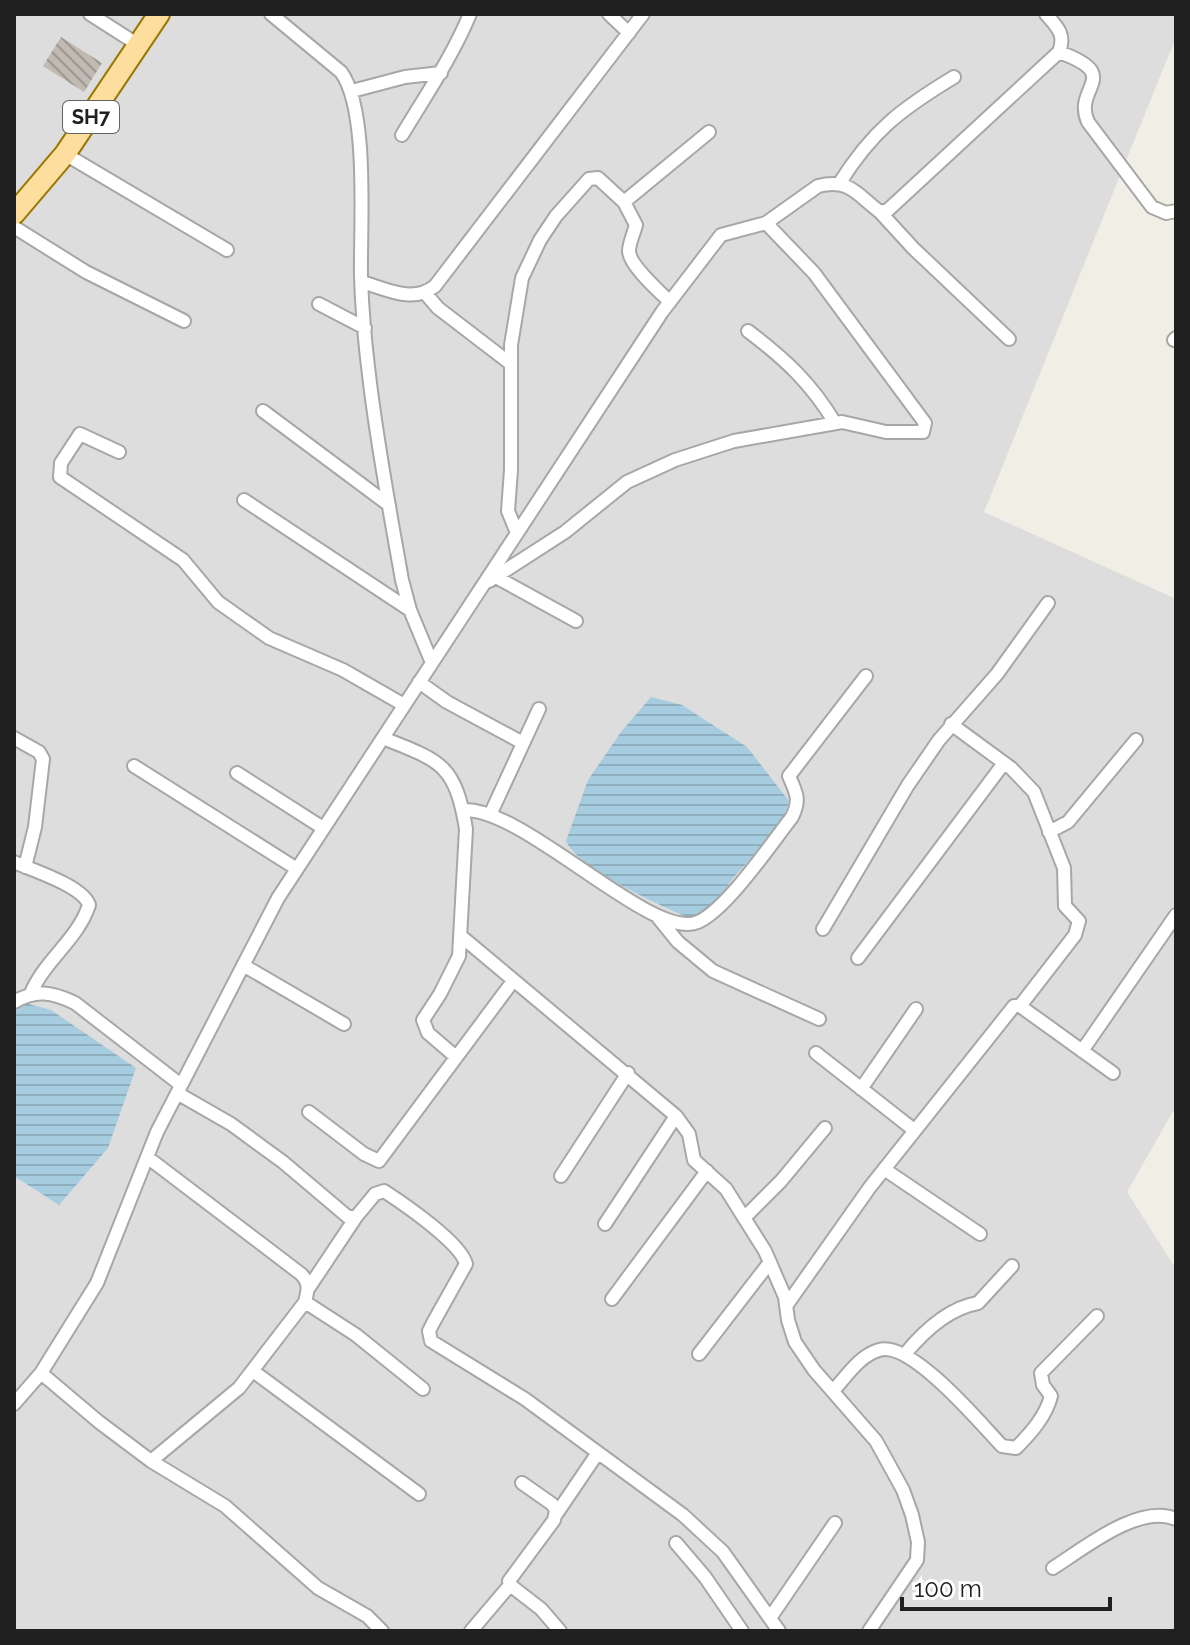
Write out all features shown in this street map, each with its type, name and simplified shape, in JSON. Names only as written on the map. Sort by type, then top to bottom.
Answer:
[{"type":"main road","name":"SH7","points":[[14,214],[65,154],[159,14]]},
{"type":"street","points":[[90,14],[140,46]]},
{"type":"street","points":[[271,14],[331,62],[350,84],[352,91],[359,129],[362,282],[369,374],[402,580],[410,610],[432,663]]},
{"type":"street","points":[[402,135],[422,98],[441,73],[470,14]]},
{"type":"street","points":[[609,14],[629,33]]},
{"type":"street","points":[[362,282],[405,295],[426,294],[435,286],[643,14]]},
{"type":"street","points":[[880,212],[888,210],[904,196],[1059,52],[1063,41],[1061,32],[1046,14]]},
{"type":"street","points":[[1059,52],[1089,65],[1093,85],[1083,112],[1088,122],[1152,207],[1166,213],[1176,211]]},
{"type":"street","points":[[352,91],[405,77],[441,73]]},
{"type":"street","points":[[839,184],[870,138],[906,106],[954,77]]},
{"type":"street","points":[[624,202],[709,132]]},
{"type":"street","points":[[65,154],[227,250]]},
{"type":"street","points":[[517,533],[508,511],[511,364],[522,278],[540,240],[556,216],[593,177],[613,189],[624,202],[636,225],[628,252],[643,275],[670,302]]},
{"type":"street","points":[[14,1404],[41,1373],[97,1283],[147,1157],[278,898],[670,302],[721,235],[766,223],[818,186],[839,184],[850,187],[880,212],[913,248],[1009,339]]},
{"type":"street","points":[[483,585],[565,532],[627,482],[650,470],[734,441],[835,423],[852,423],[886,432],[923,432],[925,423],[814,273],[766,223]]},
{"type":"street","points":[[14,227],[86,272],[184,321]]},
{"type":"street","points":[[426,294],[438,308],[511,364]]},
{"type":"street","points":[[319,304],[365,328]]},
{"type":"street","points":[[748,331],[807,381],[835,423]]},
{"type":"street","points":[[263,411],[389,505]]},
{"type":"street","points":[[119,452],[80,434],[61,463],[60,477],[183,560],[218,602],[269,638],[343,670],[404,705]]},
{"type":"street","points":[[244,500],[410,610]]},
{"type":"street","points":[[496,577],[576,621]]},
{"type":"street","points":[[823,929],[908,785],[951,724],[990,683],[1048,603]]},
{"type":"street","points":[[463,810],[490,815],[656,915],[685,925],[698,922],[722,903],[792,817],[799,804],[799,796],[789,776],[866,676]]},
{"type":"street","points":[[419,682],[447,702],[523,743]]},
{"type":"street","points":[[490,815],[539,709]]},
{"type":"street","points":[[951,724],[1004,763],[1034,792],[1064,868],[1065,906],[1079,921],[1078,928],[1020,1006]]},
{"type":"street","points":[[14,738],[39,752],[43,759],[35,827],[20,865],[84,895],[89,905],[82,921],[38,977],[31,993]]},
{"type":"street","points":[[383,738],[441,764],[453,782],[463,810],[466,829],[459,956],[423,1020],[428,1033],[456,1057]]},
{"type":"street","points":[[1049,832],[1068,822],[1136,740]]},
{"type":"street","points":[[858,958],[1004,763]]},
{"type":"street","points":[[134,766],[297,869]]},
{"type":"street","points":[[237,773],[323,828]]},
{"type":"street","points":[[656,915],[678,942],[713,971],[819,1019]]},
{"type":"street","points":[[1082,1051],[1176,915]]},
{"type":"street","points":[[462,937],[676,1116],[689,1134],[694,1160],[726,1189],[770,1262],[781,1285],[795,1342],[814,1370],[885,1455],[912,1515],[918,1542],[917,1560],[869,1631]]},
{"type":"street","points":[[243,965],[344,1024]]},
{"type":"street","points":[[309,1112],[364,1154],[379,1161],[513,981]]},
{"type":"street","points":[[14,1002],[31,993],[57,995],[75,1003],[179,1089],[283,1162],[348,1217],[356,1217]]},
{"type":"street","points":[[786,1306],[884,1169],[1014,1006],[1020,1006],[1113,1073]]},
{"type":"street","points":[[861,1089],[916,1009]]},
{"type":"street","points":[[816,1053],[914,1130]]},
{"type":"street","points":[[561,1176],[628,1073]]},
{"type":"street","points":[[605,1224],[676,1116]]},
{"type":"street","points":[[744,1218],[781,1181],[825,1128]]},
{"type":"street","points":[[147,1157],[301,1274],[307,1280],[306,1295]]},
{"type":"street","points":[[884,1169],[980,1234]]},
{"type":"street","points":[[612,1299],[707,1171]]},
{"type":"street","points":[[151,1461],[239,1388],[306,1295],[356,1217],[375,1194],[384,1191],[466,1260],[465,1268],[429,1331],[431,1341],[525,1399],[683,1515],[723,1552],[779,1631]]},
{"type":"street","points":[[699,1354],[770,1262]]},
{"type":"street","points":[[905,1354],[948,1314],[964,1305],[978,1303],[1012,1266]]},
{"type":"street","points":[[306,1295],[423,1389]]},
{"type":"street","points":[[833,1391],[872,1352],[892,1348],[905,1354],[939,1381],[1002,1446],[1016,1448],[1034,1428],[1049,1403],[1051,1396],[1043,1385],[1041,1373],[1097,1316]]},
{"type":"street","points":[[253,1371],[419,1494]]},
{"type":"street","points":[[41,1373],[151,1461],[225,1506],[318,1588],[367,1616],[382,1631]]},
{"type":"street","points":[[560,1631],[541,1609],[510,1585],[509,1578],[597,1454]]},
{"type":"street","points":[[522,1483],[552,1504],[556,1510],[555,1516]]},
{"type":"street","points":[[1053,1568],[1117,1527],[1162,1515],[1176,1519]]},
{"type":"street","points":[[770,1618],[835,1523]]},
{"type":"street","points":[[676,1543],[705,1577],[742,1631]]},
{"type":"street","points":[[471,1631],[510,1585]]},
{"type":"shaded area","points":[[14,14],[1176,14],[1176,37],[984,512],[1176,599],[1176,1106],[1127,1192],[1176,1269],[1176,1631],[14,1631]]},
{"type":"water","points":[[651,697],[682,705],[747,747],[789,801],[783,820],[772,836],[733,878],[713,907],[691,919],[603,875],[574,852],[566,841],[588,780],[621,732]]},
{"type":"water","points":[[25,1003],[51,1010],[136,1068],[108,1148],[59,1205],[14,1176],[14,1012]]},
{"type":"building","points":[[61,37],[102,63],[84,92],[43,66]]}]
